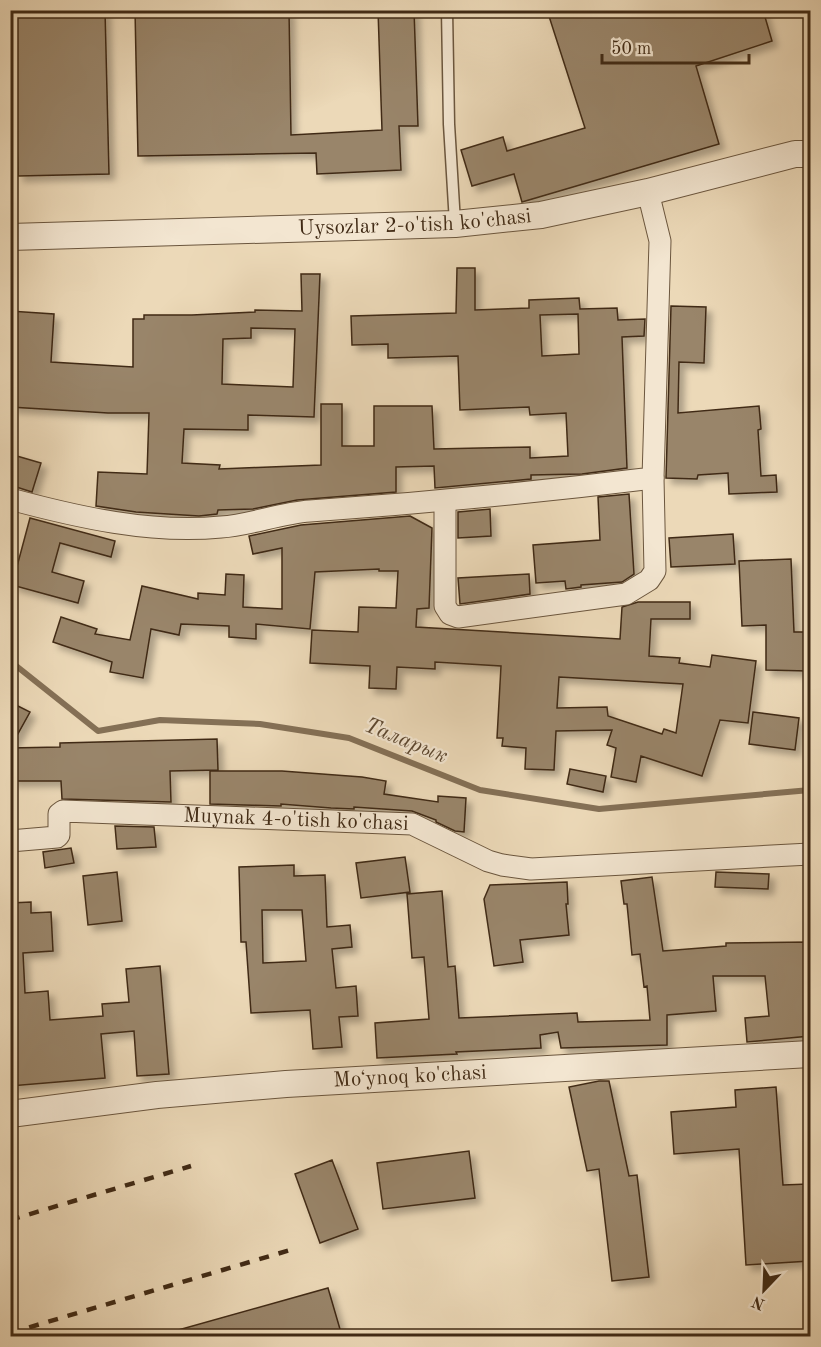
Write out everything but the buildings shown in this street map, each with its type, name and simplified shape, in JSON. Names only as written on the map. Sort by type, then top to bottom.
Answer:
[{"type":"street","name":"Uysozlar 2-o'tish ko'chasi","points":[[10,237],[455,224],[541,215],[648,192],[795,154],[810,154]]},
{"type":"street","points":[[445,501],[445,606],[450,614],[458,617],[626,594],[649,580],[655,571],[653,478],[660,241],[648,192]]},
{"type":"street","points":[[10,499],[110,521],[190,529],[222,527],[305,511],[445,501],[653,478]]},
{"type":"street","name":"Muynak 4-o'tish ko'chasi","points":[[10,841],[57,837],[59,835],[59,814],[63,811],[412,824],[501,866],[531,869],[810,854]]},
{"type":"street","name":"Moʻynoq ko'chasi","points":[[10,1114],[157,1095],[286,1084],[810,1054]]},
{"type":"lane","points":[[447,10],[449,124],[455,224]]},
{"type":"waterway","name":"Таларык","points":[[10,661],[98,731],[160,720],[260,724],[349,738],[480,790],[599,809],[810,790]]},
{"type":"railway","points":[[10,1220],[191,1166]]},
{"type":"railway","points":[[10,1333],[297,1248]]}]
